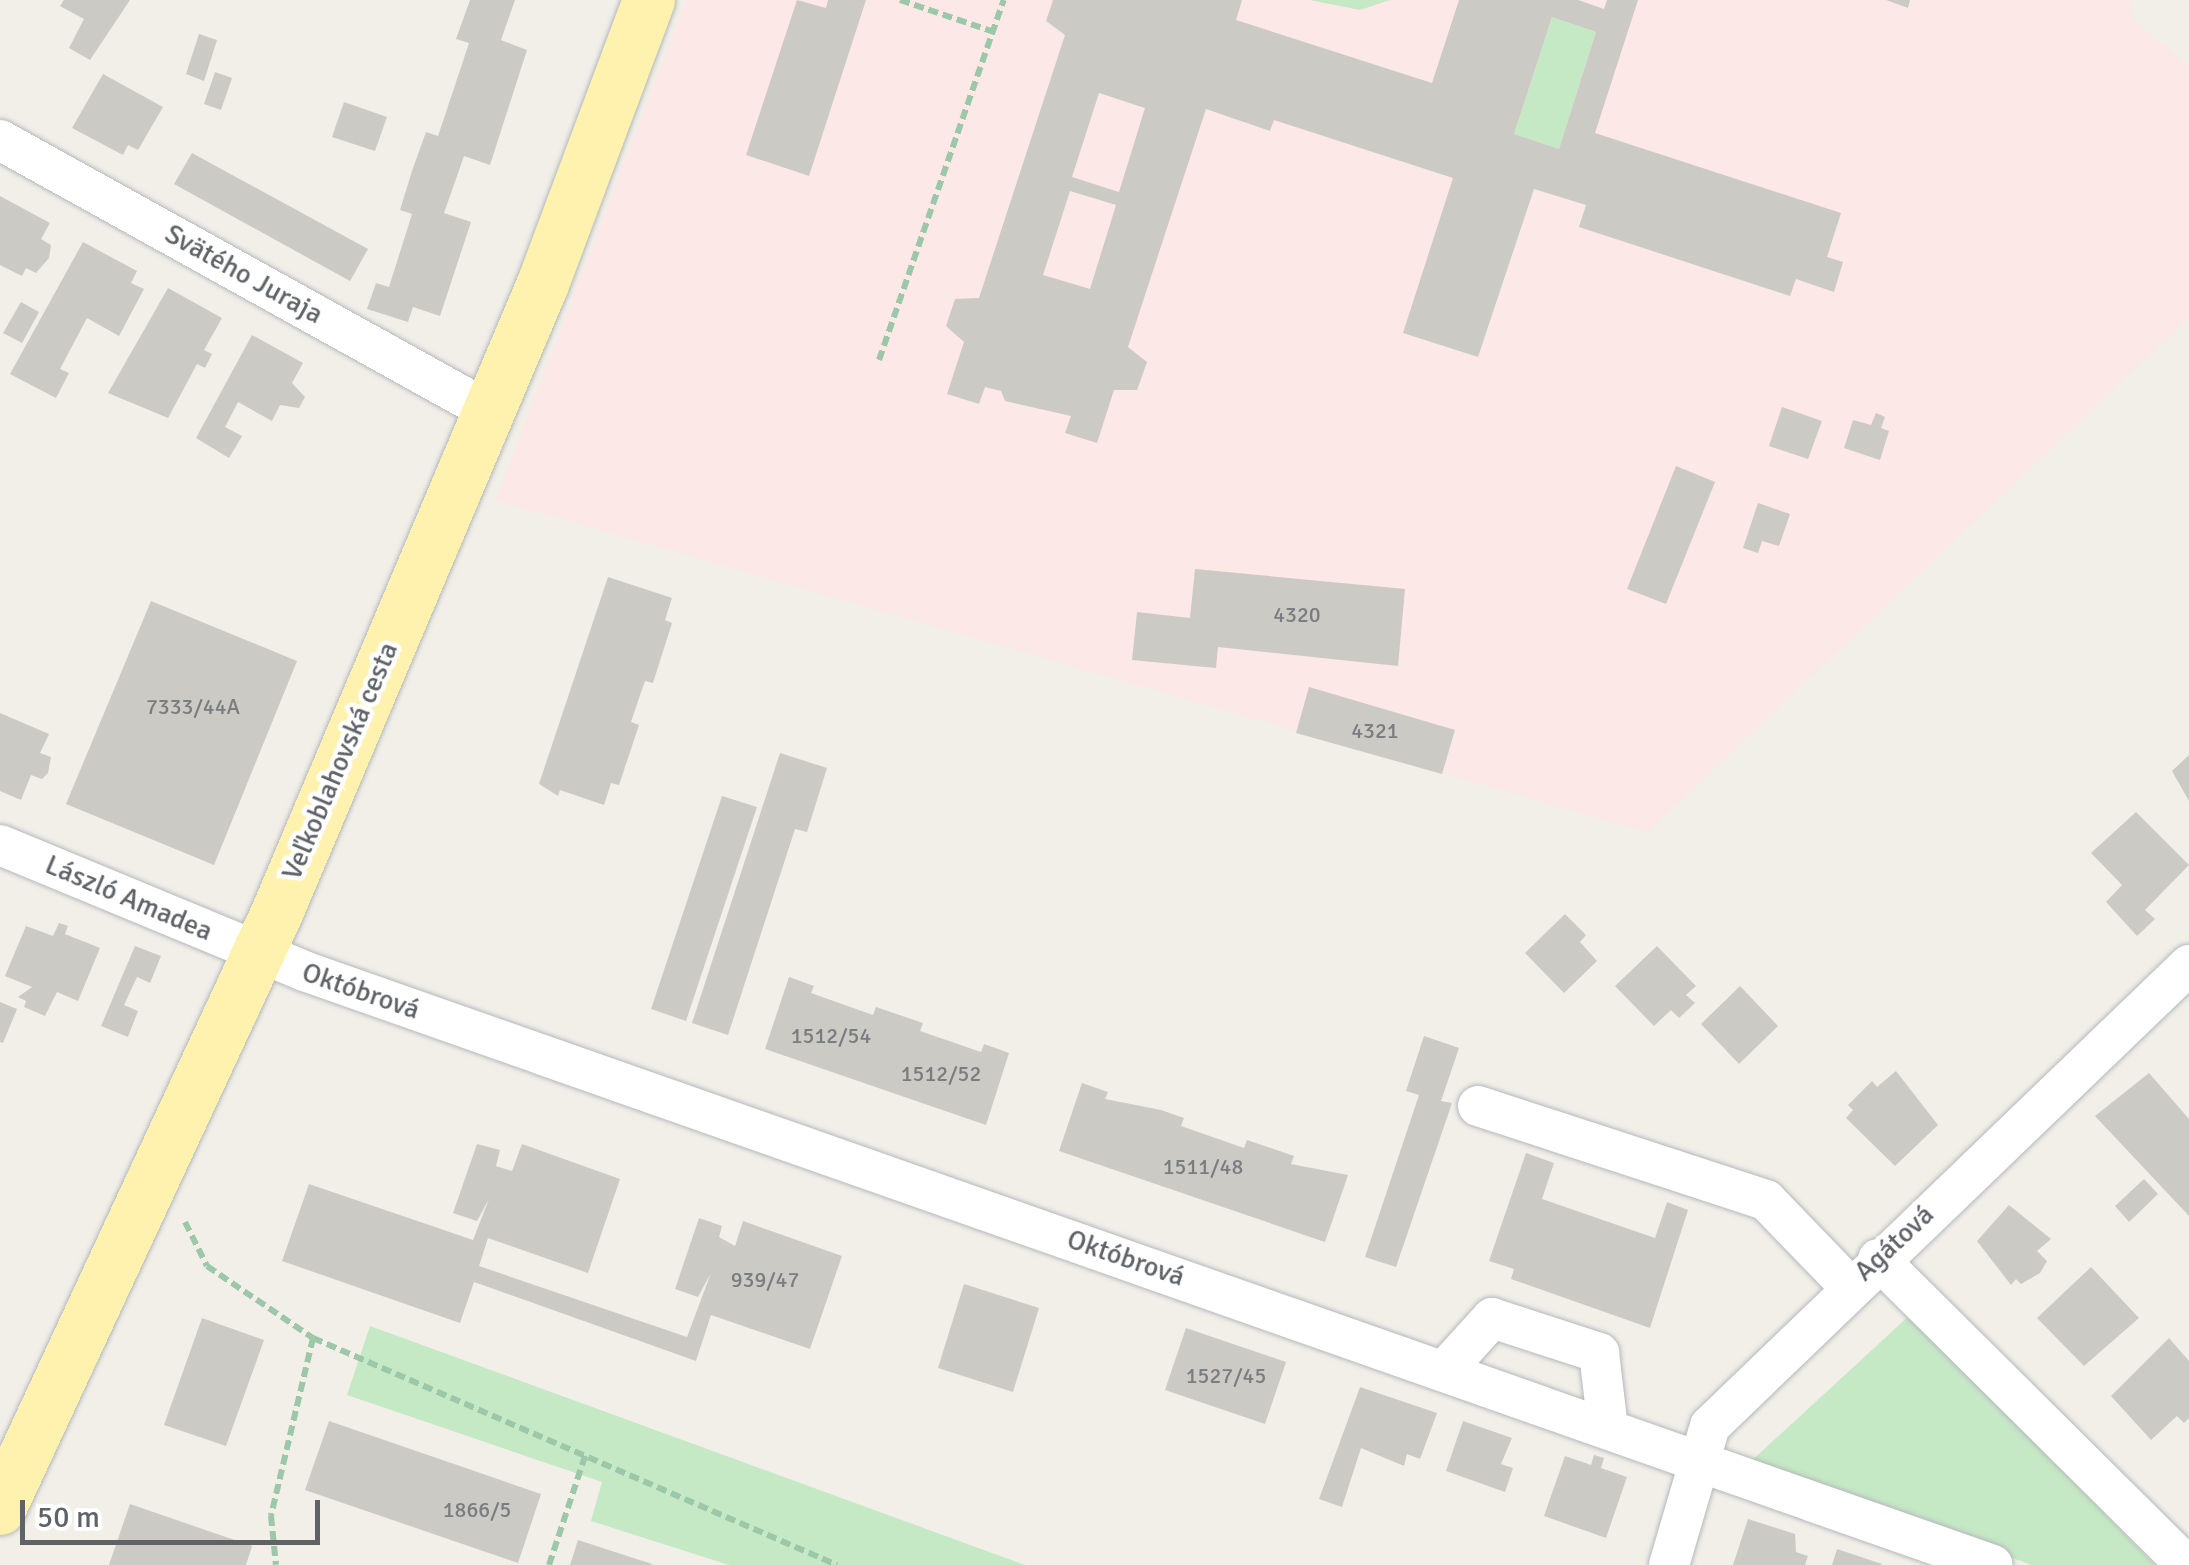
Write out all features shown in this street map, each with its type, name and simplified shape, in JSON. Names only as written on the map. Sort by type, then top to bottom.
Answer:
[{"type":"main road","name":"Veľkoblahovská cesta","points":[[0,1509],[258,953],[543,284],[649,0]]},
{"type":"street","name":"Svätého Juraja","points":[[0,140],[387,369],[487,410]]},
{"type":"street","name":"László Amadea","points":[[0,844],[258,953]]},
{"type":"street","name":"Októbrová","points":[[258,953],[1993,1565]]},
{"type":"street","name":"Agátová","points":[[1669,1565],[1710,1426],[1848,1286],[2189,965]]},
{"type":"street","points":[[1478,1106],[1766,1200],[1848,1286]]},
{"type":"street","points":[[1878,1259],[2186,1565]]},
{"type":"street","points":[[1446,1370],[1492,1318],[1599,1353],[1608,1428]]},
{"type":"path","points":[[900,0],[994,32]]},
{"type":"path","points":[[879,360],[1004,0]]},
{"type":"path","points":[[156,1174],[207,1266],[313,1338],[838,1565]]},
{"type":"path","points":[[276,1565],[271,1516],[313,1338]]},
{"type":"path","points":[[549,1565],[585,1456]]},
{"type":"shaded area","points":[[686,0],[2130,0],[2132,18],[2189,67],[2189,317],[1647,832],[496,500]]},
{"type":"green space","points":[[1310,0],[1390,0],[1360,10]]},
{"type":"green space","points":[[1552,17],[1596,32],[1559,149],[1514,134]]},
{"type":"green space","points":[[1910,1315],[2155,1565],[2032,1565],[1748,1464]]},
{"type":"green space","points":[[370,1326],[1025,1565],[729,1565],[591,1521],[602,1482],[347,1395]]},
{"type":"building","points":[[64,0],[130,0],[90,60],[69,48],[84,19],[60,6]]},
{"type":"building","points":[[470,0],[515,0],[501,40],[527,50],[490,165],[464,156],[444,213],[471,222],[440,316],[413,307],[408,322],[367,309],[376,283],[389,287],[412,214],[400,210],[412,171],[426,132],[438,136],[469,43],[456,39]]},
{"type":"building","points":[[797,0],[826,8],[828,0],[866,0],[809,176],[746,155]]},
{"type":"building","points":[[1053,0],[1242,0],[1236,20],[1432,83],[1459,0],[1578,0],[1604,9],[1607,0],[1638,0],[1595,133],[1841,213],[1827,257],[1843,262],[1834,292],[1796,279],[1790,296],[1579,227],[1586,205],[1534,189],[1478,357],[1403,333],[1453,178],[1274,120],[1270,131],[1206,109],[1128,347],[1147,362],[1137,390],[1114,390],[1097,443],[1065,433],[1071,416],[1005,401],[1001,391],[985,387],[979,404],[947,394],[964,342],[946,326],[955,299],[979,298],[1065,35],[1046,21]],"holes":[[[1552,17],[1596,32],[1559,149],[1514,134]],[[1099,93],[1145,108],[1119,192],[1072,177]],[[1070,191],[1116,205],[1090,289],[1043,275]]]},
{"type":"building","points":[[1886,0],[1910,0],[1908,8]]},
{"type":"building","points":[[199,34],[217,40],[204,81],[186,74]]},
{"type":"building","points":[[215,72],[232,78],[221,110],[204,104]]},
{"type":"building","points":[[103,74],[163,107],[138,150],[128,145],[123,155],[72,128]]},
{"type":"building","points":[[344,102],[387,117],[375,151],[332,137]]},
{"type":"building","points":[[192,153],[368,249],[350,281],[174,184]]},
{"type":"building","points":[[0,196],[50,223],[41,239],[51,245],[49,258],[36,273],[26,268],[22,276],[0,265]]},
{"type":"building","points":[[83,242],[137,271],[131,283],[144,289],[119,336],[87,318],[60,369],[69,373],[56,398],[10,374]]},
{"type":"building","points":[[168,288],[222,318],[204,350],[212,354],[205,368],[197,364],[168,418],[108,393]]},
{"type":"building","points":[[21,302],[39,312],[22,343],[3,333]]},
{"type":"building","points":[[252,335],[303,363],[292,383],[305,397],[299,408],[280,405],[272,421],[238,402],[225,427],[242,436],[229,458],[196,438]]},
{"type":"building","points":[[1782,407],[1822,421],[1808,459],[1769,446]]},
{"type":"building","points":[[1876,413],[1885,417],[1881,428],[1889,431],[1880,460],[1844,448],[1853,420],[1871,425]]},
{"type":"building","points":[[1676,466],[1715,482],[1666,604],[1627,589]]},
{"type":"building","points":[[1758,503],[1790,514],[1779,546],[1762,541],[1758,553],[1743,548]]},
{"type":"building","points":[[1195,569],[1405,589],[1398,666],[1218,647],[1216,668],[1132,660],[1137,612],[1190,618]]},
{"type":"building","points":[[608,577],[672,598],[665,620],[672,623],[653,683],[645,681],[631,722],[639,725],[619,785],[611,783],[604,805],[560,790],[558,796],[539,784]]},
{"type":"building","points":[[151,601],[297,661],[214,865],[66,804]]},
{"type":"building","points":[[1309,687],[1455,730],[1442,774],[1296,733]]},
{"type":"building","points":[[0,713],[49,734],[40,753],[51,757],[48,773],[42,779],[31,775],[21,800],[0,791]]},
{"type":"building","points":[[780,753],[827,768],[807,832],[795,829],[728,1035],[692,1023]]},
{"type":"building","points":[[2189,755],[2189,801],[2172,771]]},
{"type":"building","points":[[722,796],[757,807],[686,1021],[651,1009]]},
{"type":"building","points":[[2136,812],[2189,865],[2145,910],[2155,919],[2137,936],[2106,902],[2122,885],[2091,853]]},
{"type":"building","points":[[1565,914],[1586,935],[1580,942],[1597,961],[1564,993],[1525,953]]},
{"type":"building","points":[[59,923],[68,926],[65,934],[100,948],[78,1001],[57,992],[45,1016],[24,1007],[26,1001],[18,997],[32,987],[5,976],[26,926],[53,936]]},
{"type":"building","points":[[135,946],[161,956],[150,983],[137,977],[124,1005],[138,1011],[128,1037],[101,1026]]},
{"type":"building","points":[[1657,946],[1696,986],[1686,995],[1695,1003],[1679,1018],[1671,1010],[1654,1026],[1615,986]]},
{"type":"building","points":[[789,977],[814,986],[811,993],[873,1015],[876,1007],[923,1023],[920,1031],[981,1052],[984,1044],[1009,1053],[986,1125],[765,1049]]},
{"type":"building","points":[[1740,986],[1778,1026],[1739,1064],[1701,1024]]},
{"type":"building","points":[[0,1002],[17,1009],[3,1043],[0,1042]]},
{"type":"building","points":[[1424,1036],[1459,1048],[1441,1101],[1452,1103],[1396,1267],[1365,1257],[1419,1095],[1406,1091]]},
{"type":"building","points":[[1896,1071],[1938,1125],[1895,1166],[1846,1118],[1853,1110],[1848,1105],[1872,1081],[1877,1087]]},
{"type":"building","points":[[2149,1073],[2189,1119],[2189,1216],[2095,1116]]},
{"type":"building","points":[[1082,1083],[1108,1092],[1105,1099],[1184,1118],[1181,1126],[1244,1148],[1247,1140],[1294,1156],[1291,1164],[1348,1175],[1325,1242],[1059,1151]]},
{"type":"building","points":[[477,1144],[500,1150],[496,1166],[512,1171],[522,1144],[620,1179],[588,1273],[488,1238],[479,1266],[687,1337],[711,1273],[698,1297],[675,1289],[699,1218],[722,1226],[719,1237],[735,1246],[743,1221],[842,1256],[810,1349],[711,1315],[696,1361],[474,1282],[460,1323],[282,1261],[309,1184],[473,1240],[489,1199],[477,1221],[453,1213]]},
{"type":"building","points":[[1526,1153],[1554,1163],[1542,1199],[1655,1238],[1667,1202],[1688,1210],[1650,1328],[1511,1279],[1514,1269],[1489,1261]]},
{"type":"building","points":[[2144,1179],[2158,1194],[2129,1222],[2115,1206]]},
{"type":"building","points":[[2009,1205],[2051,1239],[2037,1251],[2047,1261],[2040,1273],[2021,1284],[2016,1279],[2011,1285],[1977,1241]]},
{"type":"building","points":[[2091,1267],[2139,1318],[2084,1366],[2037,1318]]},
{"type":"building","points":[[964,1284],[1039,1308],[1013,1392],[938,1368]]},
{"type":"building","points":[[202,1318],[264,1340],[226,1446],[164,1425]]},
{"type":"building","points":[[1186,1328],[1286,1362],[1265,1424],[1165,1390]]},
{"type":"building","points":[[2169,1338],[2189,1361],[2189,1418],[2184,1423],[2177,1416],[2151,1440],[2111,1396]]},
{"type":"building","points":[[1360,1387],[1437,1413],[1420,1459],[1407,1454],[1404,1466],[1361,1448],[1342,1507],[1319,1499]]},
{"type":"building","points":[[329,1421],[541,1494],[518,1563],[305,1490]]},
{"type":"building","points":[[1463,1421],[1512,1438],[1501,1464],[1513,1468],[1505,1492],[1446,1471]]},
{"type":"building","points":[[1594,1455],[1604,1458],[1601,1468],[1627,1477],[1606,1538],[1544,1516],[1565,1456],[1591,1465]]},
{"type":"building","points":[[130,1504],[252,1546],[246,1565],[109,1565]]},
{"type":"building","points":[[1748,1519],[1795,1534],[1796,1552],[1808,1556],[1805,1565],[1733,1565]]},
{"type":"building","points":[[578,1540],[652,1564],[570,1565]]},
{"type":"building","points":[[1837,1549],[1882,1564],[1832,1565]]}]
